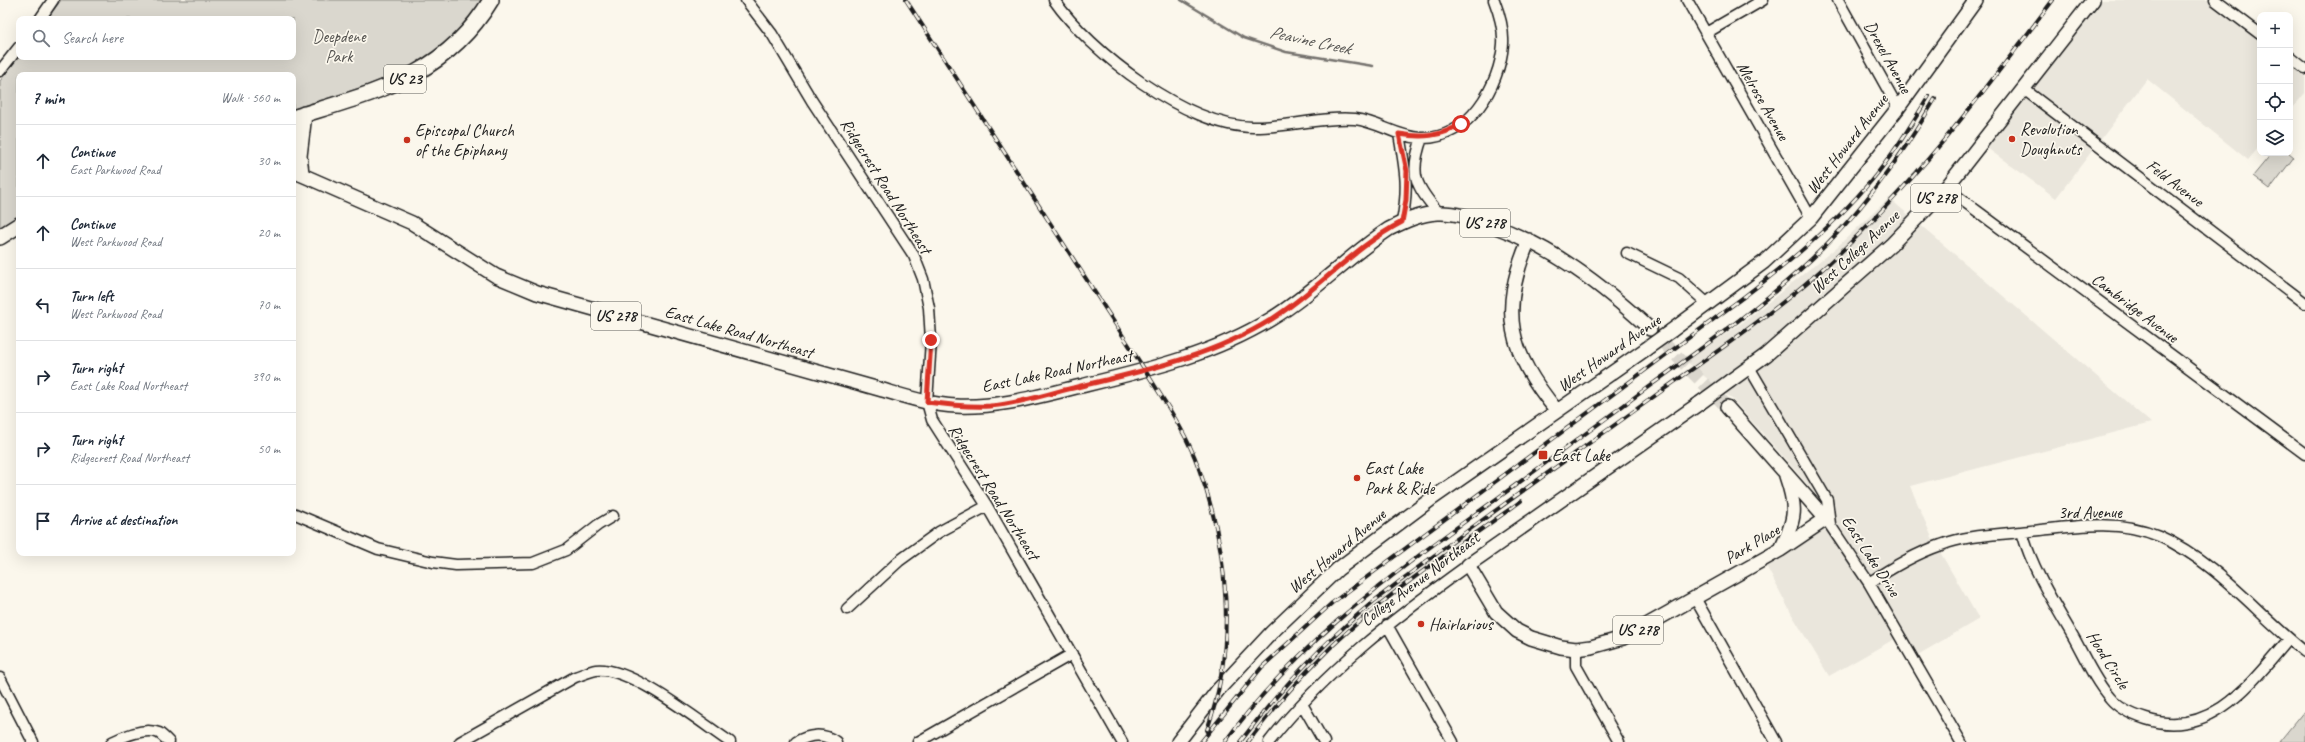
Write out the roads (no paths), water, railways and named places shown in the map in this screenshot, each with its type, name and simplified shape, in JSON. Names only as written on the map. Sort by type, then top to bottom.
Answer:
[{"type":"highway","name":"US 23","points":[[298,116],[386,87],[418,73],[458,43],[491,0]]},
{"type":"highway","points":[[297,172],[299,156],[298,116]]},
{"type":"highway","points":[[0,237],[16,227]]},
{"type":"main road","name":"West Howard Avenue","points":[[1178,742],[1218,690],[1272,632],[1338,570],[1424,504],[1646,349],[1779,250],[1812,218],[1898,108],[1976,0]]},
{"type":"main road","name":"West College Avenue","points":[[1612,467],[1749,367],[1896,241],[1946,188],[2025,90],[2093,0]]},
{"type":"main road","name":"East Lake Road Northeast","points":[[297,172],[412,223],[496,276],[530,290],[927,402],[955,406],[1002,404],[1145,370],[1212,349],[1272,319],[1306,295],[1377,236],[1402,222],[1439,213],[1475,219],[1529,240],[1590,277],[1611,293],[1650,329]]},
{"type":"main road","points":[[1529,240],[1514,284],[1512,326],[1522,362],[1533,380],[1557,411]]},
{"type":"main road","name":"East Lake Drive","points":[[1727,407],[1784,469],[1828,522]]},
{"type":"main road","name":"College Avenue Northeast","points":[[1468,565],[1612,467]]},
{"type":"main road","points":[[1780,550],[1794,517],[1794,499],[1784,469]]},
{"type":"main road","name":"Park Place","points":[[1695,598],[1828,522]]},
{"type":"main road","name":"US 278","points":[[1468,565],[1485,595],[1505,621],[1531,638],[1561,647],[1576,649],[1606,644],[1623,638],[1695,598]]},
{"type":"street","points":[[42,16],[53,0]]},
{"type":"street","name":"Ridgecrest Road Northeast","points":[[746,0],[772,34],[812,100],[914,256],[923,279],[930,308],[931,340],[927,402],[932,420],[987,506],[1122,742]]},
{"type":"street","points":[[1054,0],[1079,30],[1112,61],[1157,93],[1208,117],[1251,127],[1355,119],[1381,125],[1399,134],[1422,138],[1444,133],[1461,124],[1487,96],[1497,75],[1503,42],[1499,14],[1494,0]]},
{"type":"street","name":"Melrose Avenue","points":[[1687,0],[1812,218]]},
{"type":"street","points":[[1706,33],[1762,0]]},
{"type":"street","name":"Drexel Avenue","points":[[1838,0],[1898,108]]},
{"type":"street","points":[[2215,0],[2257,32]]},
{"type":"street","points":[[0,71],[16,50]]},
{"type":"street","points":[[2293,59],[2305,69]]},
{"type":"street","name":"Feld Avenue","points":[[2025,90],[2305,303]]},
{"type":"street","points":[[1399,134],[1407,171],[1406,200],[1402,222]]},
{"type":"street","points":[[1422,138],[1416,155],[1415,175],[1418,186],[1425,197],[1439,213]]},
{"type":"street","name":"Cambridge Avenue","points":[[1946,188],[2305,454]]},
{"type":"street","points":[[1627,253],[1679,278],[1708,304]]},
{"type":"street","points":[[1749,367],[1824,494],[1830,508],[1828,522]]},
{"type":"street","points":[[847,609],[899,561],[939,532],[987,506]]},
{"type":"street","points":[[296,514],[378,549],[434,562],[456,565],[533,563],[566,550],[598,525],[613,516]]},
{"type":"street","name":"East Lake Drive","points":[[1828,522],[1869,583],[1961,742]]},
{"type":"street","name":"3rd Avenue","points":[[1869,583],[1914,557],[1941,545],[1969,537],[2070,526],[2124,526],[2158,535],[2186,551],[2232,586],[2288,639],[2305,652]]},
{"type":"street","name":"Hood Circle","points":[[2022,532],[2026,547],[2055,605],[2096,676],[2110,699],[2131,714],[2156,722],[2178,723],[2201,720],[2220,709],[2248,687],[2288,639]]},
{"type":"street","name":"College Avenue Northeast","points":[[1269,742],[1302,704],[1336,669],[1387,625],[1468,565]]},
{"type":"street","points":[[1695,598],[1776,742]]},
{"type":"street","points":[[1387,625],[1453,742]]},
{"type":"street","points":[[1576,649],[1576,666],[1619,742]]},
{"type":"street","points":[[918,742],[1072,654]]},
{"type":"street","points":[[460,742],[575,677],[596,670],[614,672],[635,680],[730,742]]},
{"type":"street","points":[[0,678],[33,742]]},
{"type":"street","points":[[1302,704],[1324,742]]},
{"type":"street","points":[[112,742],[124,737],[149,731],[159,733],[169,742]]},
{"type":"street","points":[[796,742],[806,736],[819,735],[834,741]]},
{"type":"waterway","name":"Peavine Creek","points":[[1181,0],[1244,38],[1286,52],[1373,66]]},
{"type":"tunnel","points":[[1650,329],[1727,407]]},
{"type":"railway","points":[[906,0],[1145,370],[1174,417],[1193,453],[1209,498],[1217,530],[1225,598],[1226,631],[1223,665],[1207,730]]},
{"type":"railway","points":[[1240,742],[1255,722],[1303,667],[1337,633],[1374,601],[1481,521],[1747,330],[1808,282],[1827,265],[1859,235],[1918,171],[2000,70],[2053,0]]},
{"type":"railway","points":[[1201,742],[1262,667],[1332,603],[1745,296],[1811,242],[1842,213],[1879,171],[1902,140],[1929,96]]},
{"type":"railway","points":[[1225,742],[1250,709],[1306,649],[1368,595],[1400,569],[1729,328],[1804,266],[1842,228],[1876,188],[1907,144],[1935,99]]},
{"type":"railway","points":[[1248,742],[1298,681],[1354,626],[1415,577],[1521,501]]},
{"type":"place","name":"Revolution Doughnuts","points":[[2012,139]]},
{"type":"place","name":"Episcopal Church of the Epiphany","points":[[407,140]]},
{"type":"place","name":"East Lake","points":[[1543,455]]},
{"type":"place","name":"East Lake Park & Ride","points":[[1357,478]]},
{"type":"place","name":"Hairlarious","points":[[1421,624]]},
{"type":"park label","name":"Deepdene Park","points":[[339,46]]}]
